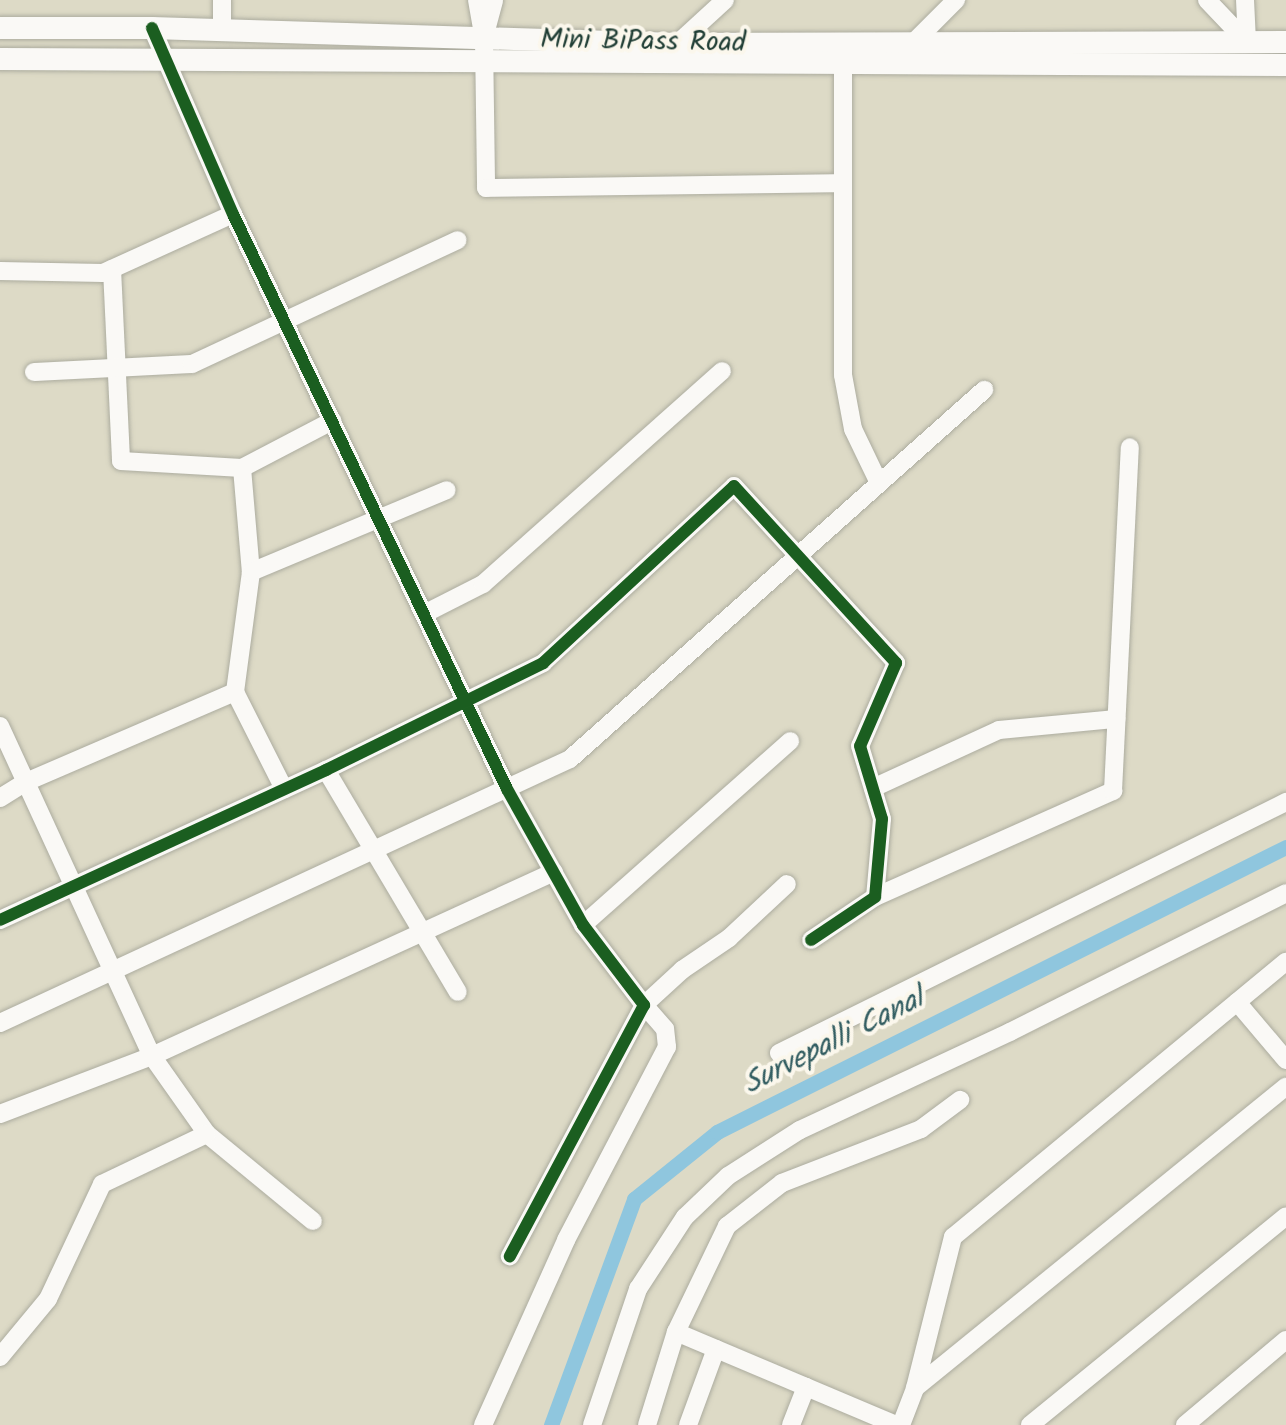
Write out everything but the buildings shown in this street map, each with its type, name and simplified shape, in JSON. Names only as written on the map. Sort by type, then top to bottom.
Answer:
[{"type":"main road","name":"Mini BiPass Road","points":[[0,28],[222,30],[483,50],[912,43],[1247,54],[1286,42]]},
{"type":"main road","points":[[0,58],[164,59],[483,50],[843,62],[1247,54],[1286,64]]},
{"type":"street","points":[[222,0],[222,30]]},
{"type":"street","points":[[477,0],[483,50],[486,188],[843,183]]},
{"type":"street","points":[[677,44],[724,0]]},
{"type":"street","points":[[912,43],[956,0]]},
{"type":"street","points":[[1207,0],[1247,54]]},
{"type":"street","points":[[1245,0],[1247,54]]},
{"type":"street","points":[[483,50],[498,4]]},
{"type":"street","points":[[152,28],[234,214],[507,789],[582,924],[665,1029],[667,1047],[566,1240],[483,1425]]},
{"type":"street","points":[[843,62],[844,375],[852,430],[879,484]]},
{"type":"street","points":[[0,271],[103,273],[234,214]]},
{"type":"street","points":[[34,372],[192,364],[458,240]]},
{"type":"street","points":[[112,269],[121,461],[242,468],[332,421]]},
{"type":"street","points":[[424,614],[483,584],[722,370]]},
{"type":"street","points":[[0,1023],[570,760],[984,390]]},
{"type":"street","points":[[810,940],[875,897],[1112,791],[1130,447]]},
{"type":"street","points":[[242,468],[251,572],[236,692],[284,790]]},
{"type":"street","points":[[0,920],[284,790],[542,663],[734,486],[896,663],[860,746],[882,818],[875,897]]},
{"type":"street","points":[[251,572],[447,490]]},
{"type":"street","points":[[0,798],[26,782],[236,692]]},
{"type":"street","points":[[873,788],[1000,730],[1116,719]]},
{"type":"street","points":[[0,726],[152,1056],[207,1134],[314,1222]]},
{"type":"street","points":[[582,924],[790,741]]},
{"type":"street","points":[[326,770],[458,992]]},
{"type":"street","points":[[779,1053],[1286,802]]},
{"type":"street","points":[[0,1114],[152,1056],[554,872]]},
{"type":"street","points":[[510,1256],[644,1005],[682,970],[729,938],[786,884]]},
{"type":"street","points":[[592,1425],[638,1289],[685,1217],[728,1176],[800,1130],[1010,1032],[1286,894]]},
{"type":"street","points":[[676,1332],[899,1425],[915,1388],[953,1237],[1286,962]]},
{"type":"street","points":[[1237,1002],[1286,1060]]},
{"type":"street","points":[[915,1388],[1286,1086]]},
{"type":"street","points":[[647,1425],[676,1332],[727,1226],[782,1183],[920,1129],[960,1100]]},
{"type":"street","points":[[0,1357],[48,1299],[102,1184],[207,1134]]},
{"type":"street","points":[[1030,1425],[1286,1216]]},
{"type":"street","points":[[1185,1425],[1286,1340]]},
{"type":"street","points":[[688,1425],[716,1349]]},
{"type":"street","points":[[791,1425],[806,1387]]},
{"type":"waterway","name":"Survepalli Canal","points":[[551,1425],[634,1199],[717,1132],[1286,847]]},
{"type":"cycle path","points":[[152,28],[233,214],[507,789],[583,925],[644,1005],[510,1256]]},
{"type":"cycle path","points":[[0,920],[326,770],[543,663],[734,486],[896,663],[860,746],[882,819],[875,897],[811,940]]}]
